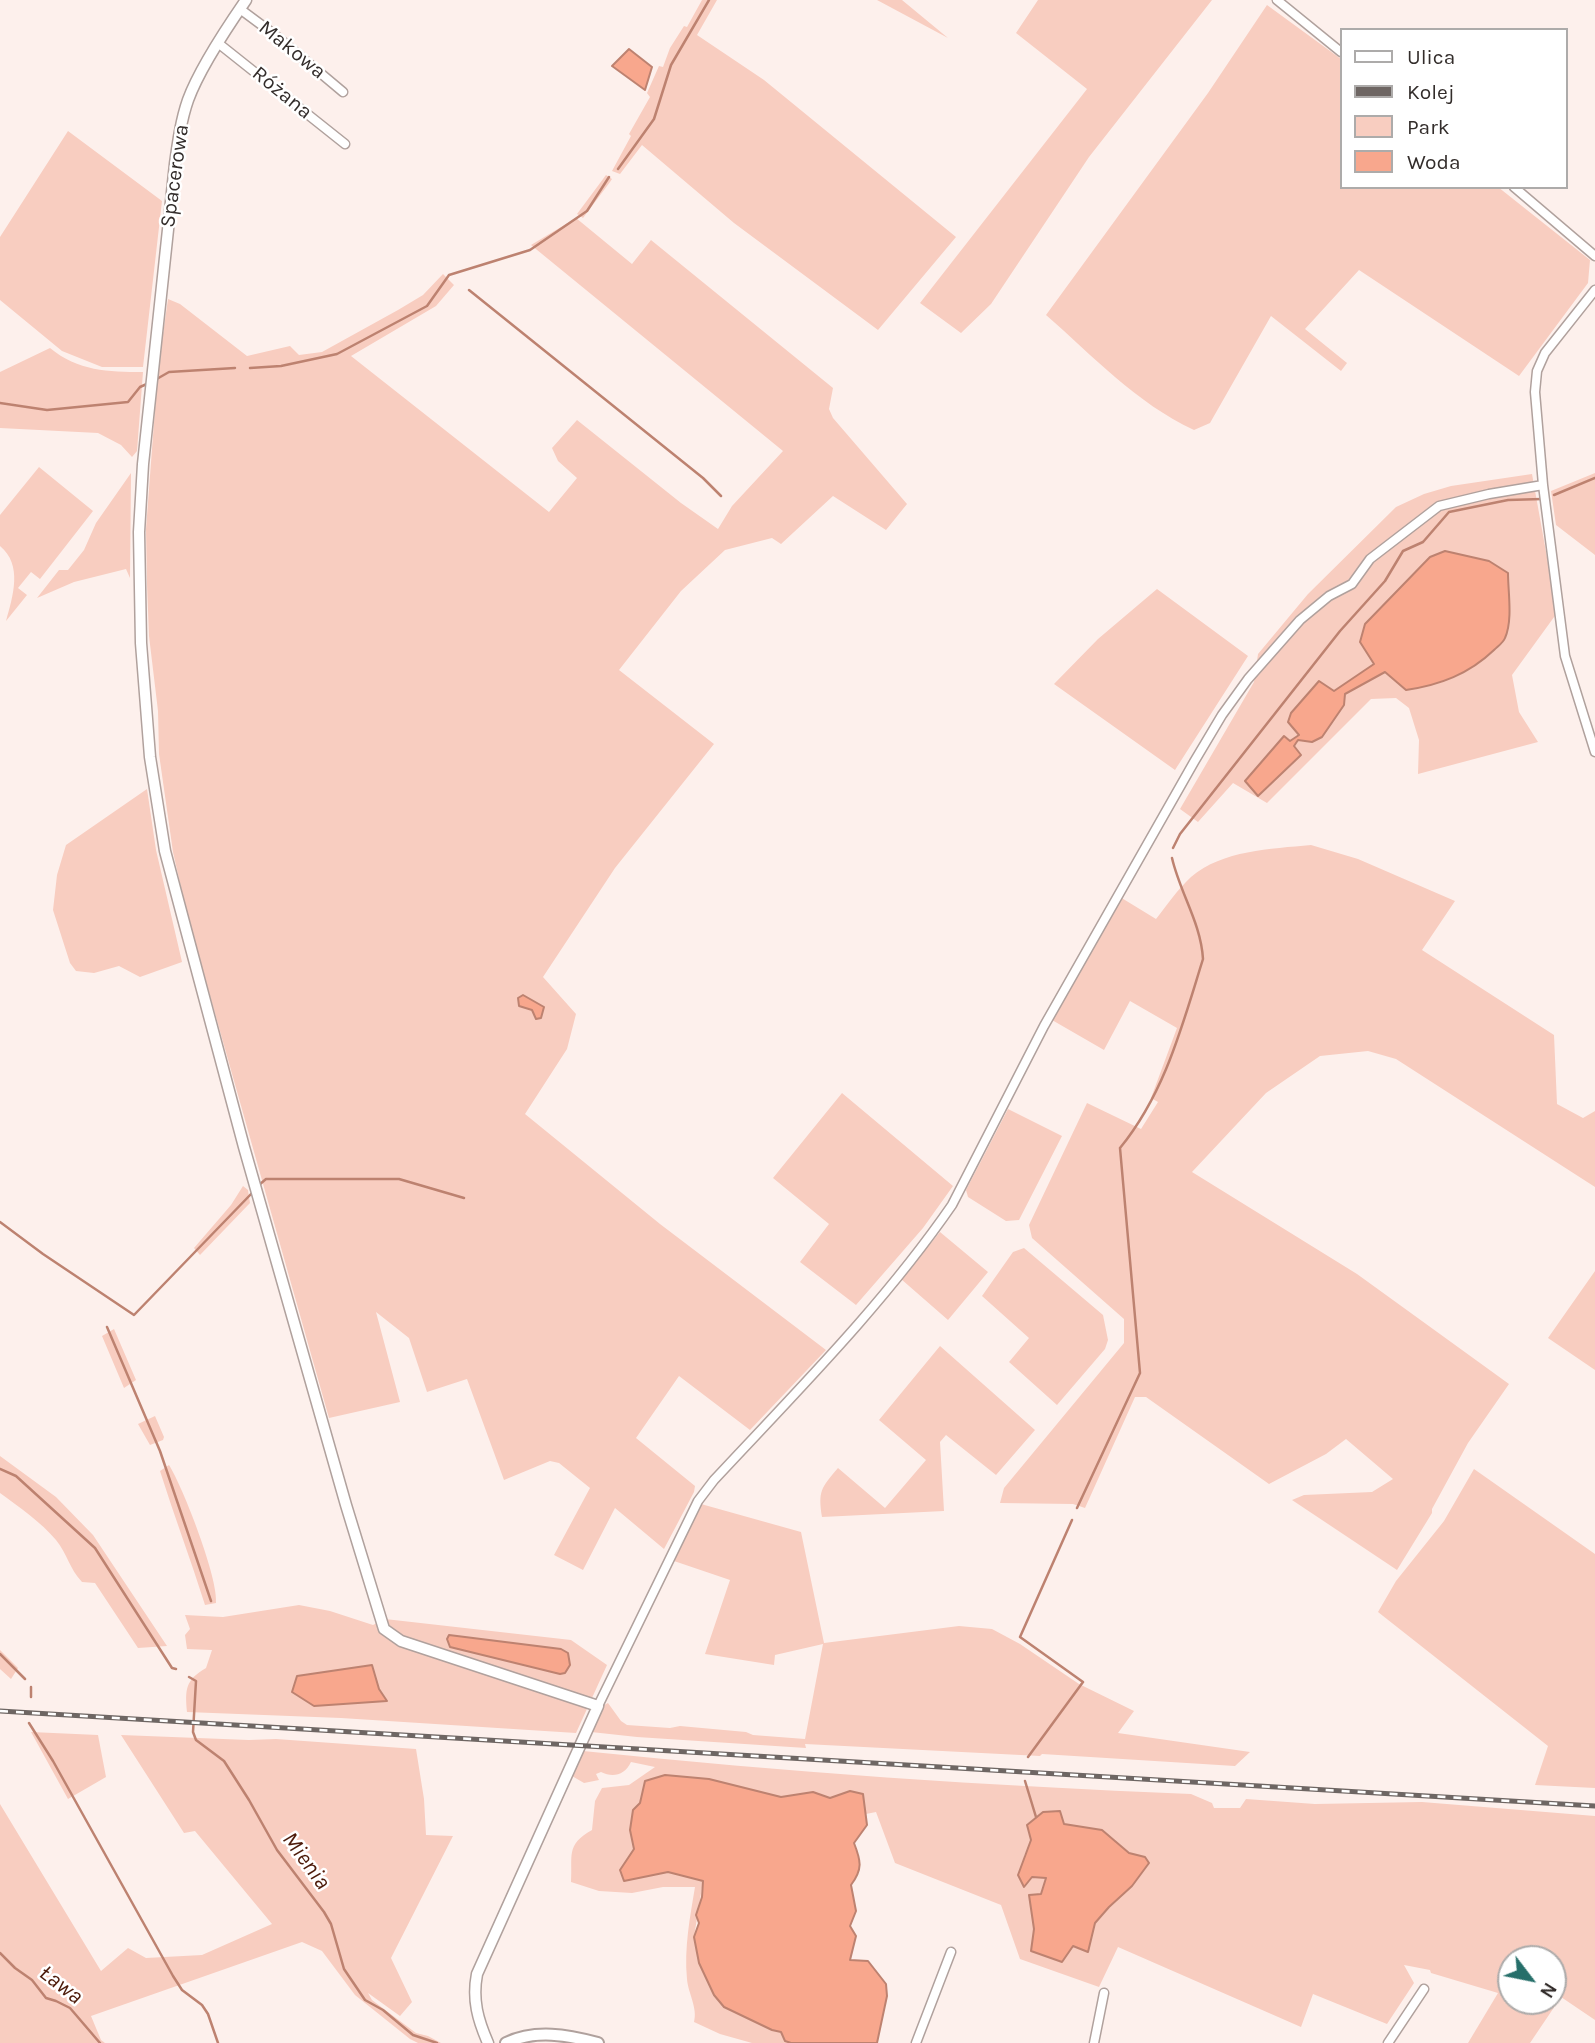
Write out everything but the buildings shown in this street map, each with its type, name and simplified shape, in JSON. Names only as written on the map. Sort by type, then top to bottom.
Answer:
[{"type":"main road","points":[[506,2043],[521,2036],[547,2034],[566,2035],[598,2043]]},
{"type":"street","points":[[1278,0],[1340,50]]},
{"type":"street","name":"Spacerowa","points":[[243,4],[189,97],[181,127],[143,464],[139,532],[141,643],[150,757],[165,851],[254,1183],[384,1629],[401,1641],[598,1706]]},
{"type":"street","name":"Makowa","points":[[243,4],[343,92]]},
{"type":"street","name":"Różana","points":[[218,43],[345,144]]},
{"type":"street","points":[[1516,189],[1595,256]]},
{"type":"street","points":[[1595,290],[1545,353],[1537,371],[1535,392],[1543,485],[1565,656],[1595,752]]},
{"type":"street","points":[[488,2043],[478,2019],[474,1995],[477,1974],[598,1706],[698,1501],[714,1480],[834,1352],[952,1205],[1056,1004],[1222,715],[1248,679],[1300,620],[1329,596],[1352,584],[1370,559],[1440,506],[1543,485]]},
{"type":"street","points":[[916,2043],[951,1952]]},
{"type":"street","points":[[1388,2043],[1424,1989]]},
{"type":"street","points":[[1094,2043],[1104,1993]]},
{"type":"green space","points":[[702,0],[717,0],[697,35],[764,80],[956,237],[878,330],[734,223],[642,145],[620,174],[612,171],[650,97],[647,93],[659,66],[663,67],[670,48],[684,26],[687,27]]},
{"type":"green space","points":[[877,0],[902,0],[948,38]]},
{"type":"green space","points":[[1038,0],[1212,0],[1089,157],[991,304],[961,333],[920,303],[1087,89],[1016,33]]},
{"type":"green space","points":[[1267,5],[1340,58],[1340,189],[1501,189],[1590,260],[1588,283],[1519,376],[1359,270],[1305,329],[1347,363],[1341,371],[1271,316],[1210,423],[1194,430],[1134,393],[1046,315],[1208,93]]},
{"type":"green space","points":[[68,131],[162,201],[143,367],[102,367],[62,351],[0,300],[0,237]]},
{"type":"green space","points":[[606,175],[612,179],[583,218],[577,214]]},
{"type":"green space","points":[[576,218],[632,264],[651,240],[833,388],[829,409],[833,418],[907,504],[886,530],[833,496],[781,544],[772,538],[725,550],[681,591],[619,670],[714,744],[615,868],[543,977],[576,1014],[567,1049],[525,1114],[660,1224],[826,1350],[750,1430],[679,1376],[636,1438],[695,1486],[694,1492],[664,1549],[615,1508],[583,1570],[554,1555],[590,1488],[559,1463],[550,1461],[504,1480],[467,1379],[427,1392],[409,1338],[376,1312],[400,1402],[329,1418],[187,914],[173,852],[159,754],[158,711],[149,636],[146,529],[158,369],[168,299],[180,304],[247,356],[290,346],[299,355],[322,352],[398,310],[423,295],[443,274],[454,285],[436,306],[351,356],[549,512],[577,478],[558,461],[552,448],[577,420],[718,529],[732,506],[783,451],[531,245]]},
{"type":"green space","points":[[50,348],[71,361],[94,369],[143,372],[137,451],[132,457],[121,445],[98,433],[0,428],[0,372]]},
{"type":"green space","points":[[39,467],[93,511],[40,579],[31,572],[18,588],[27,595],[6,621],[13,591],[14,571],[12,562],[0,546],[0,515]]},
{"type":"green space","points":[[131,473],[130,578],[126,569],[74,582],[37,598],[59,570],[68,570],[84,550],[96,523]]},
{"type":"green space","points":[[1595,473],[1595,555],[1556,525],[1551,491]]},
{"type":"green space","points":[[1532,474],[1557,613],[1512,675],[1519,712],[1538,742],[1418,774],[1419,740],[1409,708],[1396,698],[1371,699],[1267,803],[1233,783],[1198,822],[1180,809],[1254,682],[1258,654],[1308,594],[1396,507],[1424,494],[1451,486]],"holes":[[[1430,557],[1508,625],[1504,640],[1464,673],[1396,680],[1385,672],[1345,694],[1344,705],[1312,742],[1299,740],[1294,746],[1284,737],[1290,742],[1299,734],[1319,681],[1334,691],[1374,664],[1402,587]]]},
{"type":"green space","points":[[1157,589],[1248,656],[1175,770],[1054,684],[1098,639]]},
{"type":"green space","points":[[147,789],[156,850],[182,962],[140,977],[119,966],[94,973],[76,971],[70,963],[53,910],[57,875],[66,845]]},
{"type":"green space","points":[[1311,845],[1358,859],[1455,901],[1422,950],[1554,1035],[1557,1104],[1583,1118],[1595,1111],[1595,1187],[1396,1059],[1368,1051],[1320,1056],[1266,1093],[1192,1172],[1357,1274],[1509,1384],[1468,1443],[1432,1513],[1397,1570],[1292,1500],[1304,1495],[1372,1492],[1393,1479],[1346,1439],[1326,1454],[1269,1484],[1146,1397],[1135,1397],[1085,1508],[1073,1504],[1000,1503],[1004,1488],[1124,1343],[1124,1319],[1032,1238],[1029,1225],[1087,1103],[1141,1129],[1158,1102],[1151,1098],[1177,1028],[1130,1001],[1104,1050],[1052,1020],[1120,897],[1156,919],[1191,877],[1217,861],[1248,852]]},
{"type":"green space","points":[[842,1093],[953,1186],[923,1228],[856,1305],[800,1262],[829,1224],[773,1178]]},
{"type":"green space","points":[[1008,1109],[1062,1136],[1019,1220],[1006,1221],[968,1197],[966,1190]]},
{"type":"green space","points":[[243,1186],[248,1190],[250,1203],[200,1255],[194,1248],[231,1205]]},
{"type":"green space","points":[[940,1232],[988,1272],[948,1320],[901,1279]]},
{"type":"green space","points":[[1024,1248],[1103,1315],[1108,1340],[1105,1349],[1057,1405],[1009,1362],[1029,1338],[982,1296],[1013,1252]]},
{"type":"green space","points":[[1595,1271],[1595,1370],[1548,1338]]},
{"type":"green space","points":[[114,1329],[136,1380],[124,1388],[102,1336]]},
{"type":"green space","points":[[940,1346],[1035,1430],[996,1475],[946,1435],[940,1442],[944,1511],[822,1517],[822,1490],[838,1468],[885,1508],[926,1460],[879,1420]]},
{"type":"green space","points":[[155,1416],[164,1437],[163,1440],[150,1445],[138,1424]]},
{"type":"green space","points":[[0,1456],[56,1497],[93,1535],[167,1646],[138,1648],[95,1583],[82,1582],[50,1533],[0,1493]]},
{"type":"green space","points":[[169,1465],[199,1534],[212,1575],[216,1603],[205,1605],[160,1471]]},
{"type":"green space","points":[[1474,1469],[1595,1554],[1595,1788],[1535,1785],[1548,1746],[1378,1612],[1396,1581],[1444,1521]]},
{"type":"green space","points":[[701,1504],[801,1532],[824,1643],[959,1626],[992,1629],[1020,1644],[1079,1684],[1134,1711],[1118,1733],[1250,1752],[1235,1766],[1042,1754],[805,1744],[806,1748],[591,1732],[602,1706],[608,1703],[627,1725],[670,1728],[680,1726],[805,1739],[823,1644],[775,1655],[774,1665],[705,1654],[730,1580],[674,1561]]},
{"type":"green space","points":[[299,1605],[330,1611],[373,1625],[385,1619],[571,1640],[607,1665],[576,1733],[341,1718],[187,1712],[186,1698],[190,1681],[206,1668],[212,1650],[187,1649],[185,1635],[190,1629],[185,1615],[223,1617]]},
{"type":"green space","points":[[0,1650],[18,1668],[11,1679],[0,1669]]},
{"type":"green space","points":[[31,1732],[98,1735],[106,1777],[68,1799]]},
{"type":"green space","points":[[121,1735],[276,1739],[416,1749],[424,1799],[426,1835],[453,1836],[391,1958],[412,2002],[400,2016],[368,1993],[372,2000],[416,2033],[441,2043],[418,2043],[410,2039],[355,1995],[322,1951],[302,1942],[91,2016],[101,2040],[105,2043],[0,2043],[0,1804],[101,1971],[128,1948],[146,1958],[202,1955],[272,1924],[195,1831],[184,1833]]},
{"type":"green space","points":[[583,1751],[887,1777],[1191,1794],[1212,1803],[1214,1808],[1240,1808],[1246,1799],[1315,1804],[1422,1802],[1595,1816],[1595,2020],[1567,2001],[1567,1945],[1497,1945],[1497,1993],[1431,1973],[1430,1970],[1404,1965],[1414,1983],[1387,2024],[1313,1994],[1301,2027],[1118,1947],[1099,1987],[1020,1959],[1001,1905],[895,1863],[876,1812],[866,1814],[863,1794],[850,1791],[830,1798],[813,1792],[781,1797],[743,1787],[640,1803],[630,1830],[634,1849],[621,1870],[623,1880],[668,1872],[703,1881],[694,1937],[699,1963],[714,1995],[737,2013],[781,2032],[785,2041],[791,2043],[752,2043],[720,2034],[694,2022],[695,2011],[687,1979],[686,1956],[695,1887],[663,1887],[632,1893],[599,1891],[571,1882],[572,1852],[583,1835],[592,1830],[595,1801],[602,1788],[629,1785],[655,1767],[631,1762],[622,1772],[614,1775],[601,1772],[596,1774],[599,1780],[584,1783],[572,1776]],"holes":[[[1043,1812],[1064,1824],[1102,1830],[1129,1853],[1145,1857],[1132,1886],[1073,1946],[1031,1950],[1034,1929],[1030,1895],[1041,1894],[1046,1878],[1032,1877],[1024,1856],[1032,1840],[1027,1824]]]},
{"type":"green space","points":[[1497,1995],[1497,2015],[1549,2015],[1530,2043],[1468,2043]]},
{"type":"water","points":[[629,49],[652,67],[645,90],[612,66]]},
{"type":"water","points":[[1445,551],[1489,561],[1508,573],[1509,615],[1503,641],[1474,666],[1431,685],[1406,690],[1385,672],[1345,694],[1344,705],[1322,737],[1312,742],[1298,740],[1294,746],[1301,755],[1258,796],[1245,781],[1284,736],[1290,741],[1299,735],[1288,722],[1291,713],[1319,681],[1334,691],[1374,664],[1360,642],[1365,624],[1430,557]]},
{"type":"water","points":[[523,995],[544,1007],[541,1018],[536,1019],[532,1010],[519,1006],[518,998]]},
{"type":"water","points":[[449,1635],[561,1649],[568,1653],[570,1665],[565,1673],[560,1674],[450,1647],[447,1639]]},
{"type":"water","points":[[372,1665],[379,1689],[387,1701],[314,1706],[292,1692],[297,1676]]},
{"type":"water","points":[[665,1775],[709,1779],[781,1797],[813,1792],[830,1798],[850,1791],[863,1794],[867,1825],[854,1843],[860,1865],[851,1885],[856,1911],[850,1926],[856,1936],[850,1960],[868,1961],[886,1984],[887,1996],[877,2043],[791,2043],[785,2041],[781,2032],[724,2007],[714,1995],[699,1963],[694,1937],[699,1923],[696,1915],[702,1897],[703,1881],[668,1872],[624,1881],[620,1870],[634,1849],[630,1830],[633,1810],[640,1803],[645,1781]]},
{"type":"water","points":[[1060,1811],[1064,1824],[1102,1830],[1129,1853],[1145,1857],[1149,1863],[1132,1886],[1095,1923],[1088,1952],[1073,1946],[1062,1962],[1031,1951],[1034,1929],[1029,1895],[1041,1894],[1046,1878],[1032,1877],[1024,1887],[1018,1875],[1031,1840],[1027,1825],[1043,1812]]},
{"type":"waterway","points":[[618,169],[654,119],[671,65],[709,0]]},
{"type":"waterway","points":[[250,368],[281,366],[337,354],[427,306],[449,275],[530,250],[587,211],[609,177]]},
{"type":"waterway","points":[[469,290],[703,478],[721,496]]},
{"type":"waterway","points":[[155,380],[169,372],[235,368]]},
{"type":"waterway","points":[[0,403],[47,410],[128,402],[140,387],[149,383]]},
{"type":"waterway","points":[[1554,495],[1595,478]]},
{"type":"waterway","points":[[1173,848],[1180,834],[1340,631],[1385,581],[1403,551],[1423,542],[1449,512],[1508,500],[1542,499]]},
{"type":"waterway","points":[[1077,1508],[1140,1373],[1120,1148],[1136,1127],[1160,1082],[1203,959],[1198,933],[1172,858]]},
{"type":"waterway","points":[[259,1185],[266,1179],[399,1179],[464,1198]]},
{"type":"waterway","points":[[0,1222],[134,1315],[252,1193]]},
{"type":"waterway","points":[[107,1327],[160,1451],[211,1601]]},
{"type":"waterway","name":"Mienia","points":[[0,1469],[16,1476],[95,1548],[172,1668],[176,1669]]},
{"type":"waterway","points":[[1028,1757],[1083,1682],[1020,1637],[1072,1520]]},
{"type":"waterway","points":[[0,1654],[25,1679]]},
{"type":"waterway","name":"Mienia","points":[[189,1677],[196,1681],[193,1732],[196,1740],[224,1761],[277,1850],[324,1912],[331,1924],[344,1969],[365,2000],[383,2010],[413,2035],[437,2043]]},
{"type":"waterway","points":[[31,1687],[31,1697]]},
{"type":"waterway","points":[[29,1723],[173,1976],[182,1990],[202,2005],[208,2014],[218,2043]]},
{"type":"waterway","points":[[1025,1781],[1036,1817]]},
{"type":"waterway","name":"Ława","points":[[0,1953],[32,1980],[46,1998],[70,2008],[100,2043]]},
{"type":"railway","points":[[0,1711],[1595,1806]]}]
